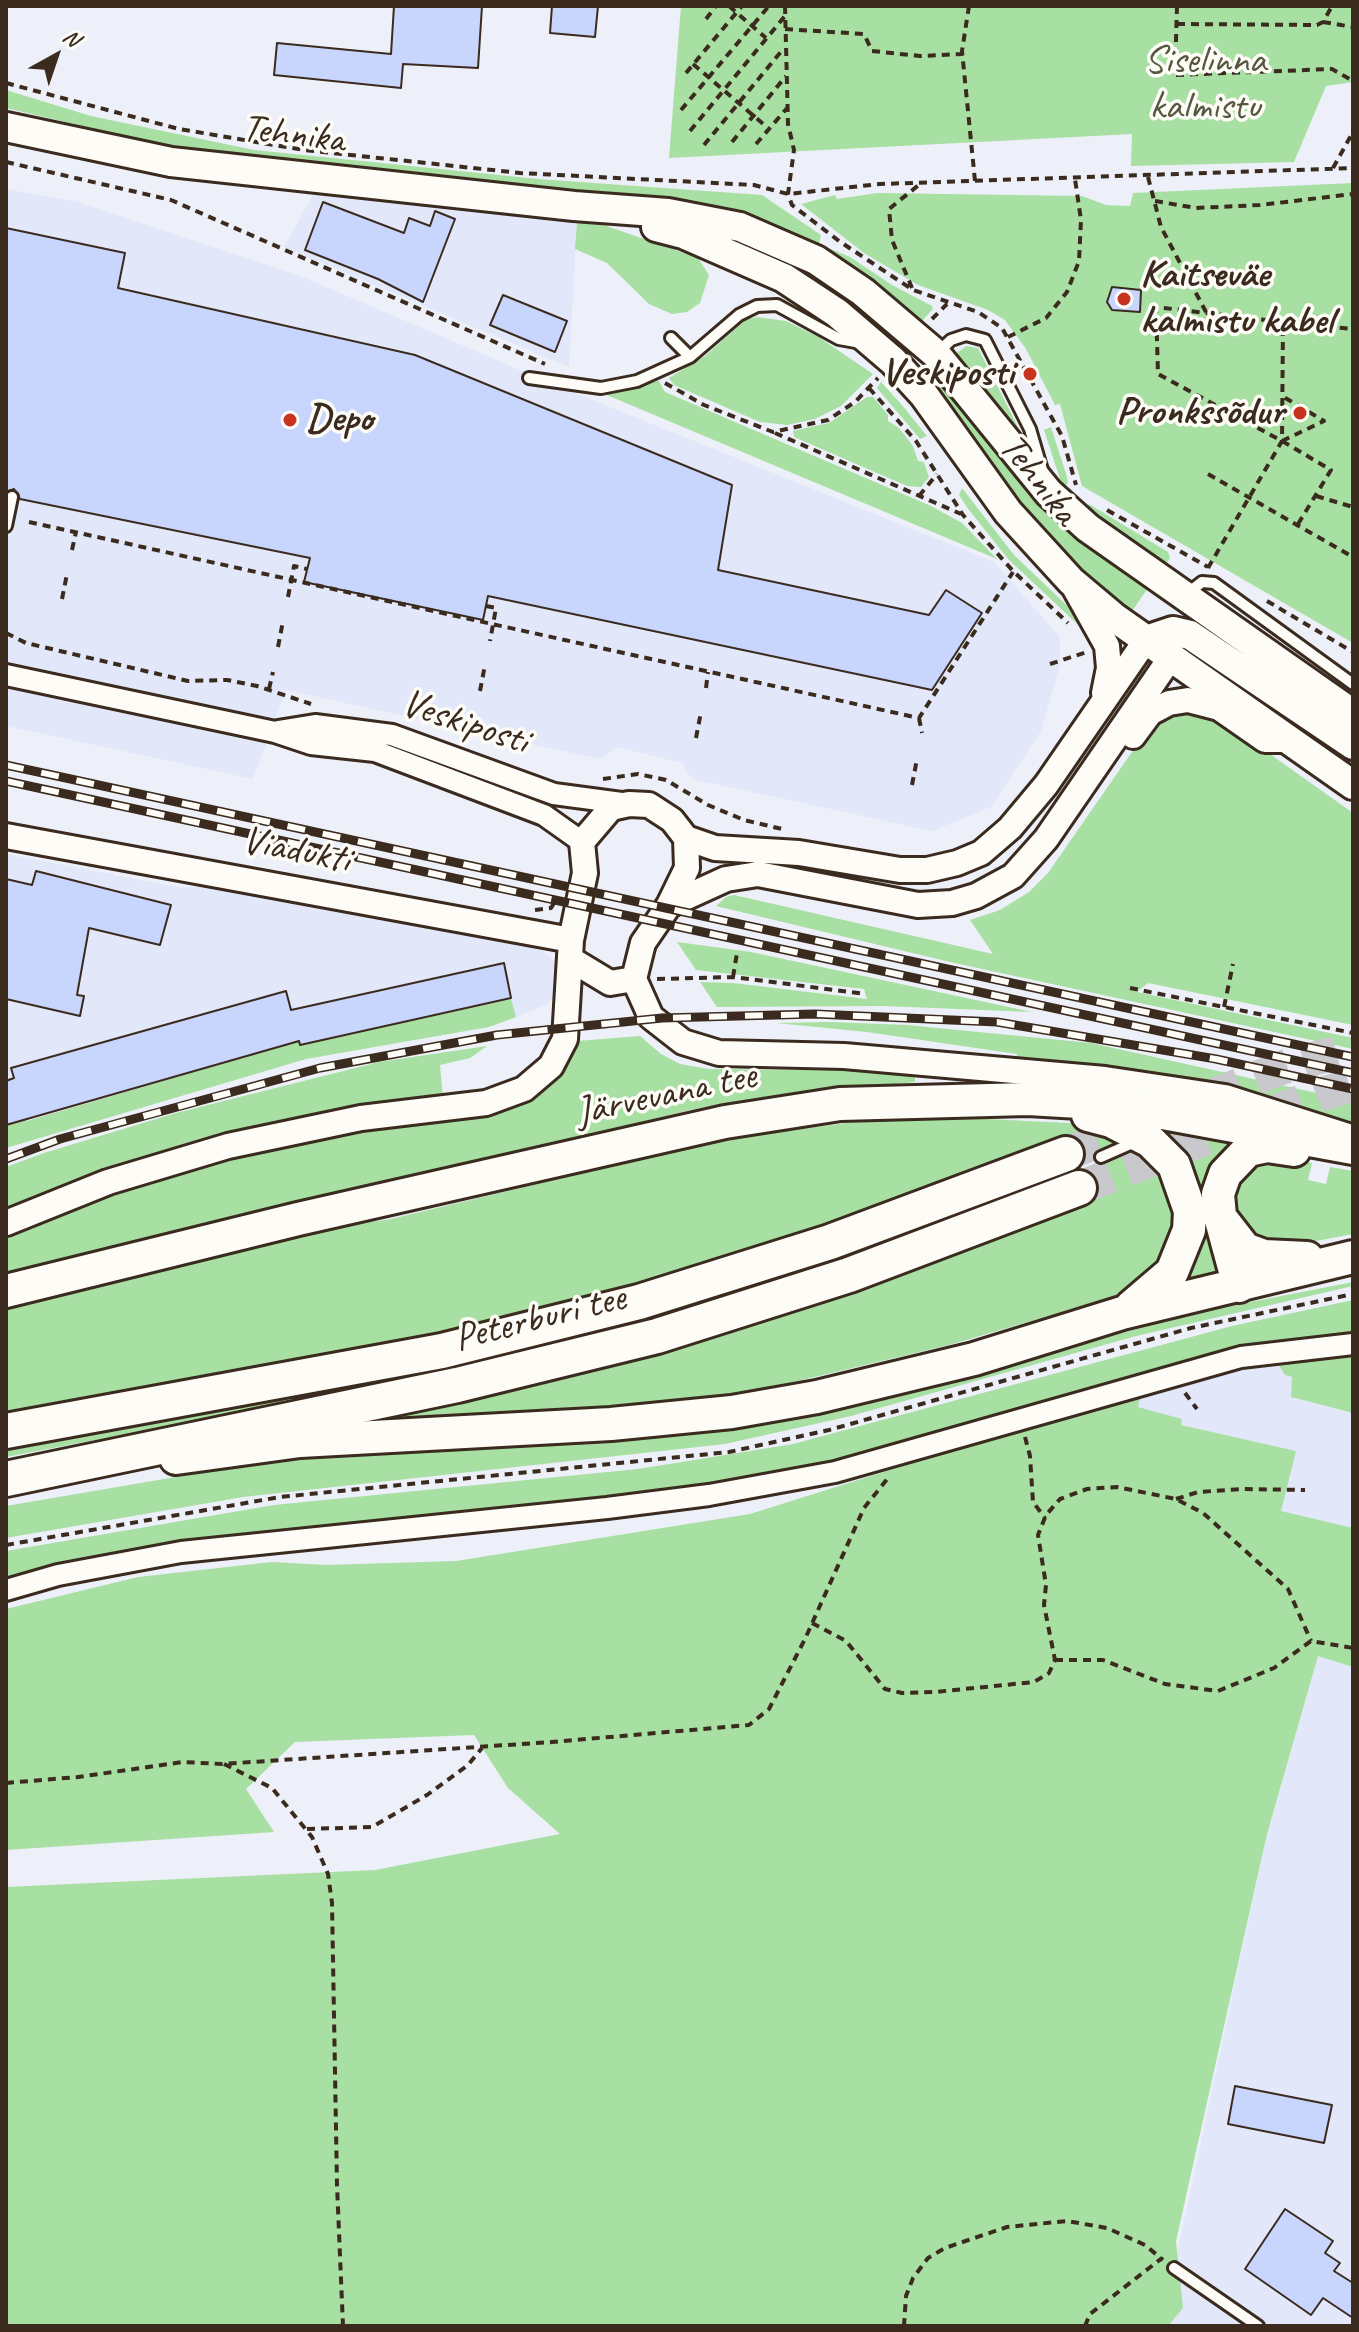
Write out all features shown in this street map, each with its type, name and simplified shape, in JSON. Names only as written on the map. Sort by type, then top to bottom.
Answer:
[{"type":"highway","name":"Peterburi tee","points":[[6,1431],[442,1351],[639,1302],[830,1242],[1066,1154]]},
{"type":"highway","name":"Peterburi tee","points":[[6,1480],[457,1385],[657,1336],[849,1275],[1079,1188]]},
{"type":"main road","name":"Tehnika","points":[[6,127],[171,162],[574,206],[668,213],[740,227],[816,260],[863,292],[936,354],[1049,493],[1126,558],[1189,589],[1353,714]]},
{"type":"main road","name":"Tehnika","points":[[574,206],[683,234],[784,278],[837,313],[924,395],[1008,512],[1071,581],[1146,640]]},
{"type":"main road","points":[[1177,644],[1189,589]]},
{"type":"main road","points":[[1146,640],[1162,633],[1290,740],[1353,785]]},
{"type":"main road","points":[[1177,644],[1353,745]]},
{"type":"main road","points":[[1028,1099],[1111,1121],[1145,1139],[1174,1165],[1190,1211],[1189,1230],[1172,1272],[1147,1297],[1122,1313]]},
{"type":"main road","name":"Järvevana tee","points":[[6,1291],[298,1219],[725,1122],[840,1104],[1028,1099],[1114,1104],[1353,1148]]},
{"type":"main road","points":[[1239,1286],[1220,1216],[1218,1194],[1225,1174],[1248,1150],[1267,1146],[1353,1155]]},
{"type":"main road","points":[[1220,1216],[1245,1249],[1264,1256],[1342,1258]]},
{"type":"main road","points":[[6,1480],[300,1441],[611,1424],[732,1412],[817,1397],[974,1359],[1122,1313],[1342,1258]]},
{"type":"street","points":[[1071,581],[1107,646],[1109,668],[1102,701]]},
{"type":"street","points":[[6,1223],[108,1182],[228,1146],[361,1118],[486,1103],[524,1089],[551,1066],[565,1039],[572,950],[585,873],[582,842],[611,808],[629,804],[649,805],[672,820],[686,838],[715,848],[799,853],[900,870],[927,870],[957,863],[981,853],[1010,828],[1046,785],[1146,640]]},
{"type":"street","points":[[669,905],[726,879],[758,874],[918,905],[952,903],[976,896],[1013,876],[1046,839],[1177,644]]},
{"type":"street","name":"Veskiposti","points":[[6,675],[275,732],[311,744],[375,751],[544,815],[582,842]]},
{"type":"street","points":[[1104,753],[1129,742],[1150,713],[1169,703],[1188,700],[1219,708],[1265,740],[1290,740]]},
{"type":"street","name":"Veskiposti","points":[[275,732],[315,725],[392,735],[554,794],[629,804]]},
{"type":"street","name":"Viadukti","points":[[6,836],[572,950]]},
{"type":"street","points":[[686,838],[687,868],[669,905],[643,943],[634,979],[651,1017],[683,1042],[719,1053],[844,1056],[1105,1079],[1225,1097],[1353,1138]]},
{"type":"street","points":[[572,950],[610,983],[634,979]]},
{"type":"street","points":[[6,1590],[58,1575],[181,1552],[709,1495],[835,1472],[1241,1357],[1353,1344]]},
{"type":"lane","points":[[529,378],[601,388],[637,381],[690,357],[739,315],[757,306],[777,305],[839,339],[874,345]]},
{"type":"lane","points":[[924,395],[927,372],[936,354],[951,340],[966,335],[980,337],[990,346],[1030,429],[1049,493]]},
{"type":"lane","points":[[671,338],[690,357]]},
{"type":"lane","points":[[6,526],[12,497]]},
{"type":"lane","points":[[1189,589],[1214,583],[1353,684]]},
{"type":"lane","points":[[1101,1157],[1145,1139]]},
{"type":"lane","points":[[1174,2268],[1258,2326]]},
{"type":"path","points":[[706,19],[716,6]]},
{"type":"path","points":[[729,6],[766,38]]},
{"type":"path","points":[[686,73],[742,6]]},
{"type":"path","points":[[681,110],[769,6]]},
{"type":"path","points":[[785,6],[786,76],[794,150],[788,194],[792,205],[839,241],[913,290],[991,318],[1008,337],[1062,436],[1080,492]]},
{"type":"path","points":[[969,6],[963,54],[975,181]]},
{"type":"path","points":[[1177,6],[1175,75],[1332,69],[1353,81]]},
{"type":"path","points":[[1177,24],[1317,25],[1323,22],[1332,6]]},
{"type":"path","points":[[690,131],[785,16]]},
{"type":"path","points":[[1323,22],[1353,27]]},
{"type":"path","points":[[785,29],[864,34],[872,51],[920,56],[963,54]]},
{"type":"path","points":[[704,145],[785,47]]},
{"type":"path","points":[[693,64],[769,129]]},
{"type":"path","points":[[732,142],[786,76]]},
{"type":"path","points":[[6,83],[179,129],[304,150],[520,173],[754,185],[788,194],[831,187],[1353,168]]},
{"type":"path","points":[[756,144],[788,107]]},
{"type":"path","points":[[1332,169],[1353,132]]},
{"type":"path","points":[[6,162],[171,200],[556,369]]},
{"type":"path","points":[[1148,177],[1161,227],[1206,312]]},
{"type":"path","points":[[1008,337],[1046,318],[1067,292],[1079,261],[1081,220],[1075,179]]},
{"type":"path","points":[[913,290],[892,240],[889,209],[922,183]]},
{"type":"path","points":[[1155,201],[1196,208],[1260,205],[1353,194]]},
{"type":"path","points":[[926,325],[947,304]]},
{"type":"path","points":[[1298,524],[1331,470],[1158,374],[1156,307],[1353,329]]},
{"type":"path","points":[[1189,589],[1250,497],[1282,441],[1283,322]]},
{"type":"path","points":[[773,432],[828,420],[855,402],[878,378]]},
{"type":"path","points":[[663,379],[668,388],[704,405],[963,515]]},
{"type":"path","points":[[869,388],[916,441],[963,515],[1013,571],[1071,626]]},
{"type":"path","points":[[1282,396],[1324,421],[1282,441]]},
{"type":"path","points":[[919,496],[937,474]]},
{"type":"path","points":[[1208,474],[1353,557]]},
{"type":"path","points":[[1316,496],[1353,507]]},
{"type":"path","points":[[1105,509],[1181,552]]},
{"type":"path","points":[[29,522],[919,718]]},
{"type":"path","points":[[72,550],[76,532]]},
{"type":"path","points":[[288,597],[294,566],[307,569]]},
{"type":"path","points":[[922,733],[919,718],[1013,571]]},
{"type":"path","points":[[62,599],[67,574]]},
{"type":"path","points":[[486,606],[496,608],[490,641]]},
{"type":"path","points":[[278,647],[283,621]]},
{"type":"path","points":[[6,633],[26,643],[188,681],[227,680],[257,686]]},
{"type":"path","points":[[1086,641],[1093,650],[1094,662]]},
{"type":"path","points":[[1050,664],[1093,650]]},
{"type":"path","points":[[480,691],[485,665]]},
{"type":"path","points":[[269,690],[273,672]]},
{"type":"path","points":[[706,688],[708,672]]},
{"type":"path","points":[[696,738],[701,712]]},
{"type":"path","points":[[912,785],[917,759]]},
{"type":"path","points":[[593,781],[638,774],[666,780],[720,810],[788,830]]},
{"type":"path","points":[[532,911],[551,908],[559,895]]},
{"type":"path","points":[[733,977],[737,953]]},
{"type":"path","points":[[1224,1007],[1233,964]]},
{"type":"path","points":[[634,979],[733,977],[866,994]]},
{"type":"path","points":[[1130,988],[1353,1033]]},
{"type":"path","points":[[1020,1419],[1030,1456],[1033,1502],[1045,1518]]},
{"type":"path","points":[[6,1783],[78,1777],[183,1762],[222,1764],[483,1747],[749,1725],[769,1709],[864,1508],[910,1452]]},
{"type":"path","points":[[812,1623],[846,1641],[885,1689],[902,1693],[1034,1682],[1049,1673],[1055,1660],[1044,1605],[1046,1585],[1038,1535],[1045,1518],[1060,1499],[1087,1489],[1117,1487],[1176,1499],[1203,1513],[1288,1589],[1311,1641]]},
{"type":"path","points":[[1176,1499],[1198,1492],[1305,1490]]},
{"type":"path","points":[[1055,1660],[1103,1660],[1165,1684],[1218,1691],[1274,1668],[1311,1641],[1353,1648]]},
{"type":"path","points":[[307,1829],[372,1827],[427,1795],[468,1765],[483,1747]]},
{"type":"path","points":[[222,1764],[272,1788],[307,1829],[328,1874],[332,1903],[343,2326]]},
{"type":"path","points":[[904,2326],[906,2296],[913,2278],[928,2258],[945,2248],[1007,2227],[1067,2221],[1107,2228],[1145,2245],[1174,2268]]},
{"type":"path","points":[[1085,2326],[1090,2314],[1162,2258]]},
{"type":"shaded area","points":[[6,189],[74,201],[298,275],[548,382],[994,562],[1060,637],[1060,665],[1041,731],[991,807],[932,831],[692,779],[682,763],[617,747],[600,759],[286,690],[253,779],[6,726]]},
{"type":"shaded area","points":[[314,193],[577,222],[569,367],[284,247]]},
{"type":"shaded area","points":[[6,854],[183,888],[212,885],[536,945],[558,964],[559,990],[548,1004],[516,1017],[511,999],[300,1045],[299,1041],[6,1125]]},
{"type":"shaded area","points":[[1274,1358],[1285,1374],[1292,1377],[1297,1399],[1353,1413],[1353,1528],[1280,1511],[1295,1451],[1181,1425],[1182,1419],[1137,1407],[1141,1391]]},
{"type":"shaded area","points":[[1318,1656],[1353,1665],[1353,2326],[1171,2326],[1168,2296],[1267,1834]]},
{"type":"green space","name":"Siselinna kalmistu","points":[[681,6],[1353,6],[1353,82],[1326,86],[1294,162],[1131,166],[1132,134],[669,158]]},
{"type":"green space","points":[[6,90],[91,116],[254,150],[538,179],[762,195],[821,235],[819,244],[850,257],[933,309],[921,322],[838,258],[758,221],[231,155],[142,140],[6,108]]},
{"type":"green space","points":[[1353,183],[1353,643],[1082,486],[1060,404],[1055,405],[1026,349],[1005,320],[988,310],[918,285],[864,253],[801,204],[835,195],[837,199],[877,193],[1082,196],[1106,205],[1130,206],[1133,193]]},
{"type":"green space","points":[[577,222],[604,225],[698,258],[709,275],[700,303],[687,312],[672,314],[649,304],[607,263],[575,249]]},
{"type":"green space","points":[[810,274],[837,289],[903,341],[896,348],[808,278]]},
{"type":"green space","points":[[757,317],[786,321],[817,336],[873,374],[841,406],[815,419],[787,425],[760,422],[674,385],[669,378],[705,356],[745,320]]},
{"type":"green space","points":[[966,346],[978,348],[1026,443],[957,359],[957,353]]},
{"type":"green space","points":[[941,380],[1013,473],[1042,504],[1098,553],[1148,588],[1130,614],[1102,592],[1033,523],[938,393]]},
{"type":"green space","points":[[659,381],[665,392],[931,506],[962,523],[997,559],[602,393]]},
{"type":"green space","points":[[881,382],[927,436],[920,439],[877,388]]},
{"type":"green space","points":[[867,397],[873,397],[888,415],[888,421],[899,428],[913,446],[918,461],[924,462],[929,477],[921,487],[907,486],[794,437],[793,431],[829,423]]},
{"type":"green space","points":[[1051,427],[1067,477],[1068,483],[1063,488],[1044,430]]},
{"type":"green space","points":[[962,488],[1014,555],[1080,618],[1089,635],[1009,560],[959,495]]},
{"type":"green space","points":[[1089,504],[1168,552],[1170,558],[1164,567],[1085,510]]},
{"type":"green space","points":[[1191,708],[1222,720],[1353,813],[1353,1025],[1148,983],[1137,992],[1353,1038],[1353,1049],[950,962],[716,906],[726,897],[734,895],[993,954],[970,920],[1000,910],[1029,892],[1048,873],[1150,726],[1160,716]]},
{"type":"green space","points":[[677,942],[751,952],[1032,1012],[884,1006],[717,1007],[700,982],[867,999],[864,989],[696,970]]},
{"type":"green space","points":[[511,999],[516,1017],[489,1027],[306,1059],[6,1148],[6,1125],[26,1119],[299,1041],[301,1045]]},
{"type":"green space","points":[[776,1023],[907,1025],[1091,1043],[1353,1101],[1353,1125],[1124,1072],[1016,1059],[1017,1054],[867,1032]]},
{"type":"green space","points":[[640,1036],[661,1054],[680,1064],[709,1069],[915,1071],[915,1082],[756,1098],[690,1110],[6,1277],[6,1233],[158,1175],[322,1134],[497,1111],[522,1103],[543,1090],[559,1072],[577,1041]]},
{"type":"green space","points":[[487,1046],[470,1058],[440,1065],[443,1098],[6,1212],[6,1167],[44,1153],[176,1113],[379,1062]]},
{"type":"green space","points":[[946,1117],[1069,1123],[1095,1127],[1129,1141],[1078,1159],[1083,1172],[1140,1149],[1157,1164],[1177,1220],[1167,1256],[1123,1294],[949,1345],[718,1400],[406,1420],[400,1417],[400,1413],[586,1372],[680,1344],[1086,1198],[1061,1137],[866,1212],[643,1284],[406,1343],[6,1417],[6,1305],[279,1236],[391,1219],[724,1139],[869,1120]]},
{"type":"green space","points":[[1157,1126],[1234,1140],[1213,1166],[1223,1272],[1180,1286],[1194,1254]]},
{"type":"green space","points":[[1277,1155],[1312,1163],[1308,1180],[1326,1184],[1330,1167],[1353,1171],[1353,1234],[1300,1244],[1261,1241],[1238,1223],[1231,1191],[1240,1172]]},
{"type":"green space","points":[[1353,1282],[1353,1286],[1136,1336],[851,1416],[725,1444],[243,1497],[6,1538],[6,1506],[275,1460],[383,1449],[703,1430],[776,1421],[917,1390],[1194,1313]]},
{"type":"green space","points":[[1353,1300],[1353,1335],[1302,1339],[1240,1351],[812,1469],[751,1482],[6,1582],[6,1551],[274,1505],[638,1469],[793,1444],[1232,1326]]},
{"type":"green space","points":[[1353,1347],[1353,1413],[1291,1397],[1292,1377],[1285,1375],[1274,1358]]},
{"type":"green space","points":[[460,1361],[462,1370],[6,1457],[6,1446]]},
{"type":"green space","points":[[1141,1391],[1138,1407],[1182,1419],[1181,1425],[1296,1451],[1281,1511],[1353,1528],[1353,1667],[1318,1656],[1267,1834],[1176,2241],[1183,2308],[1168,2326],[6,2326],[6,1887],[375,1870],[560,1834],[508,1788],[474,1735],[295,1742],[246,1789],[274,1832],[6,1850],[6,1609],[138,1577],[272,1562],[326,1565],[456,1561],[750,1514]]},
{"type":"building","points":[[394,6],[482,6],[478,68],[403,64],[401,88],[274,75],[277,43],[391,54]]},
{"type":"building","points":[[552,6],[598,6],[595,37],[550,33]]},
{"type":"building","points":[[323,202],[404,233],[409,218],[430,226],[435,211],[455,219],[423,302],[378,279],[305,250]]},
{"type":"building","name":"Depo","points":[[6,228],[125,253],[118,288],[415,355],[732,485],[718,570],[929,615],[946,590],[982,613],[932,690],[488,596],[483,620],[304,582],[310,558],[20,499],[14,489],[6,492]]},
{"type":"building","name":"Kaitseväe kalmistu kabel","points":[[1112,287],[1141,290],[1140,312],[1112,310],[1107,302]]},
{"type":"building","points":[[503,295],[567,321],[555,352],[490,325]]},
{"type":"building","points":[[36,871],[171,905],[160,945],[89,928],[77,995],[84,996],[80,1016],[6,999],[6,879],[32,885]]},
{"type":"building","points":[[504,963],[511,998],[300,1045],[299,1041],[6,1125],[6,1081],[14,1078],[11,1068],[286,991],[291,1010]]},
{"type":"building","points":[[1235,2086],[1332,2105],[1324,2143],[1228,2124]]},
{"type":"building","points":[[1285,2209],[1333,2241],[1325,2253],[1340,2263],[1334,2271],[1353,2283],[1353,2318],[1323,2298],[1311,2315],[1245,2269]]},
{"type":"tunnel","points":[[1066,1154],[1284,1067],[1353,1048]]},
{"type":"tunnel","points":[[1079,1188],[1318,1095],[1353,1085]]},
{"type":"railway","points":[[6,765],[1353,1057]]},
{"type":"railway","points":[[6,781],[1353,1073]]},
{"type":"railway","points":[[6,1159],[60,1139],[320,1068],[497,1035],[662,1018],[815,1014],[997,1022],[1216,1059],[1353,1089]]},
{"type":"place","name":"Kaitseväe kalmistu kabel","points":[[1124,299]]},
{"type":"place","name":"Veskiposti","points":[[1030,374]]},
{"type":"place","name":"Pronkssõdur","points":[[1300,413]]},
{"type":"place","name":"Depo","points":[[290,420]]}]
